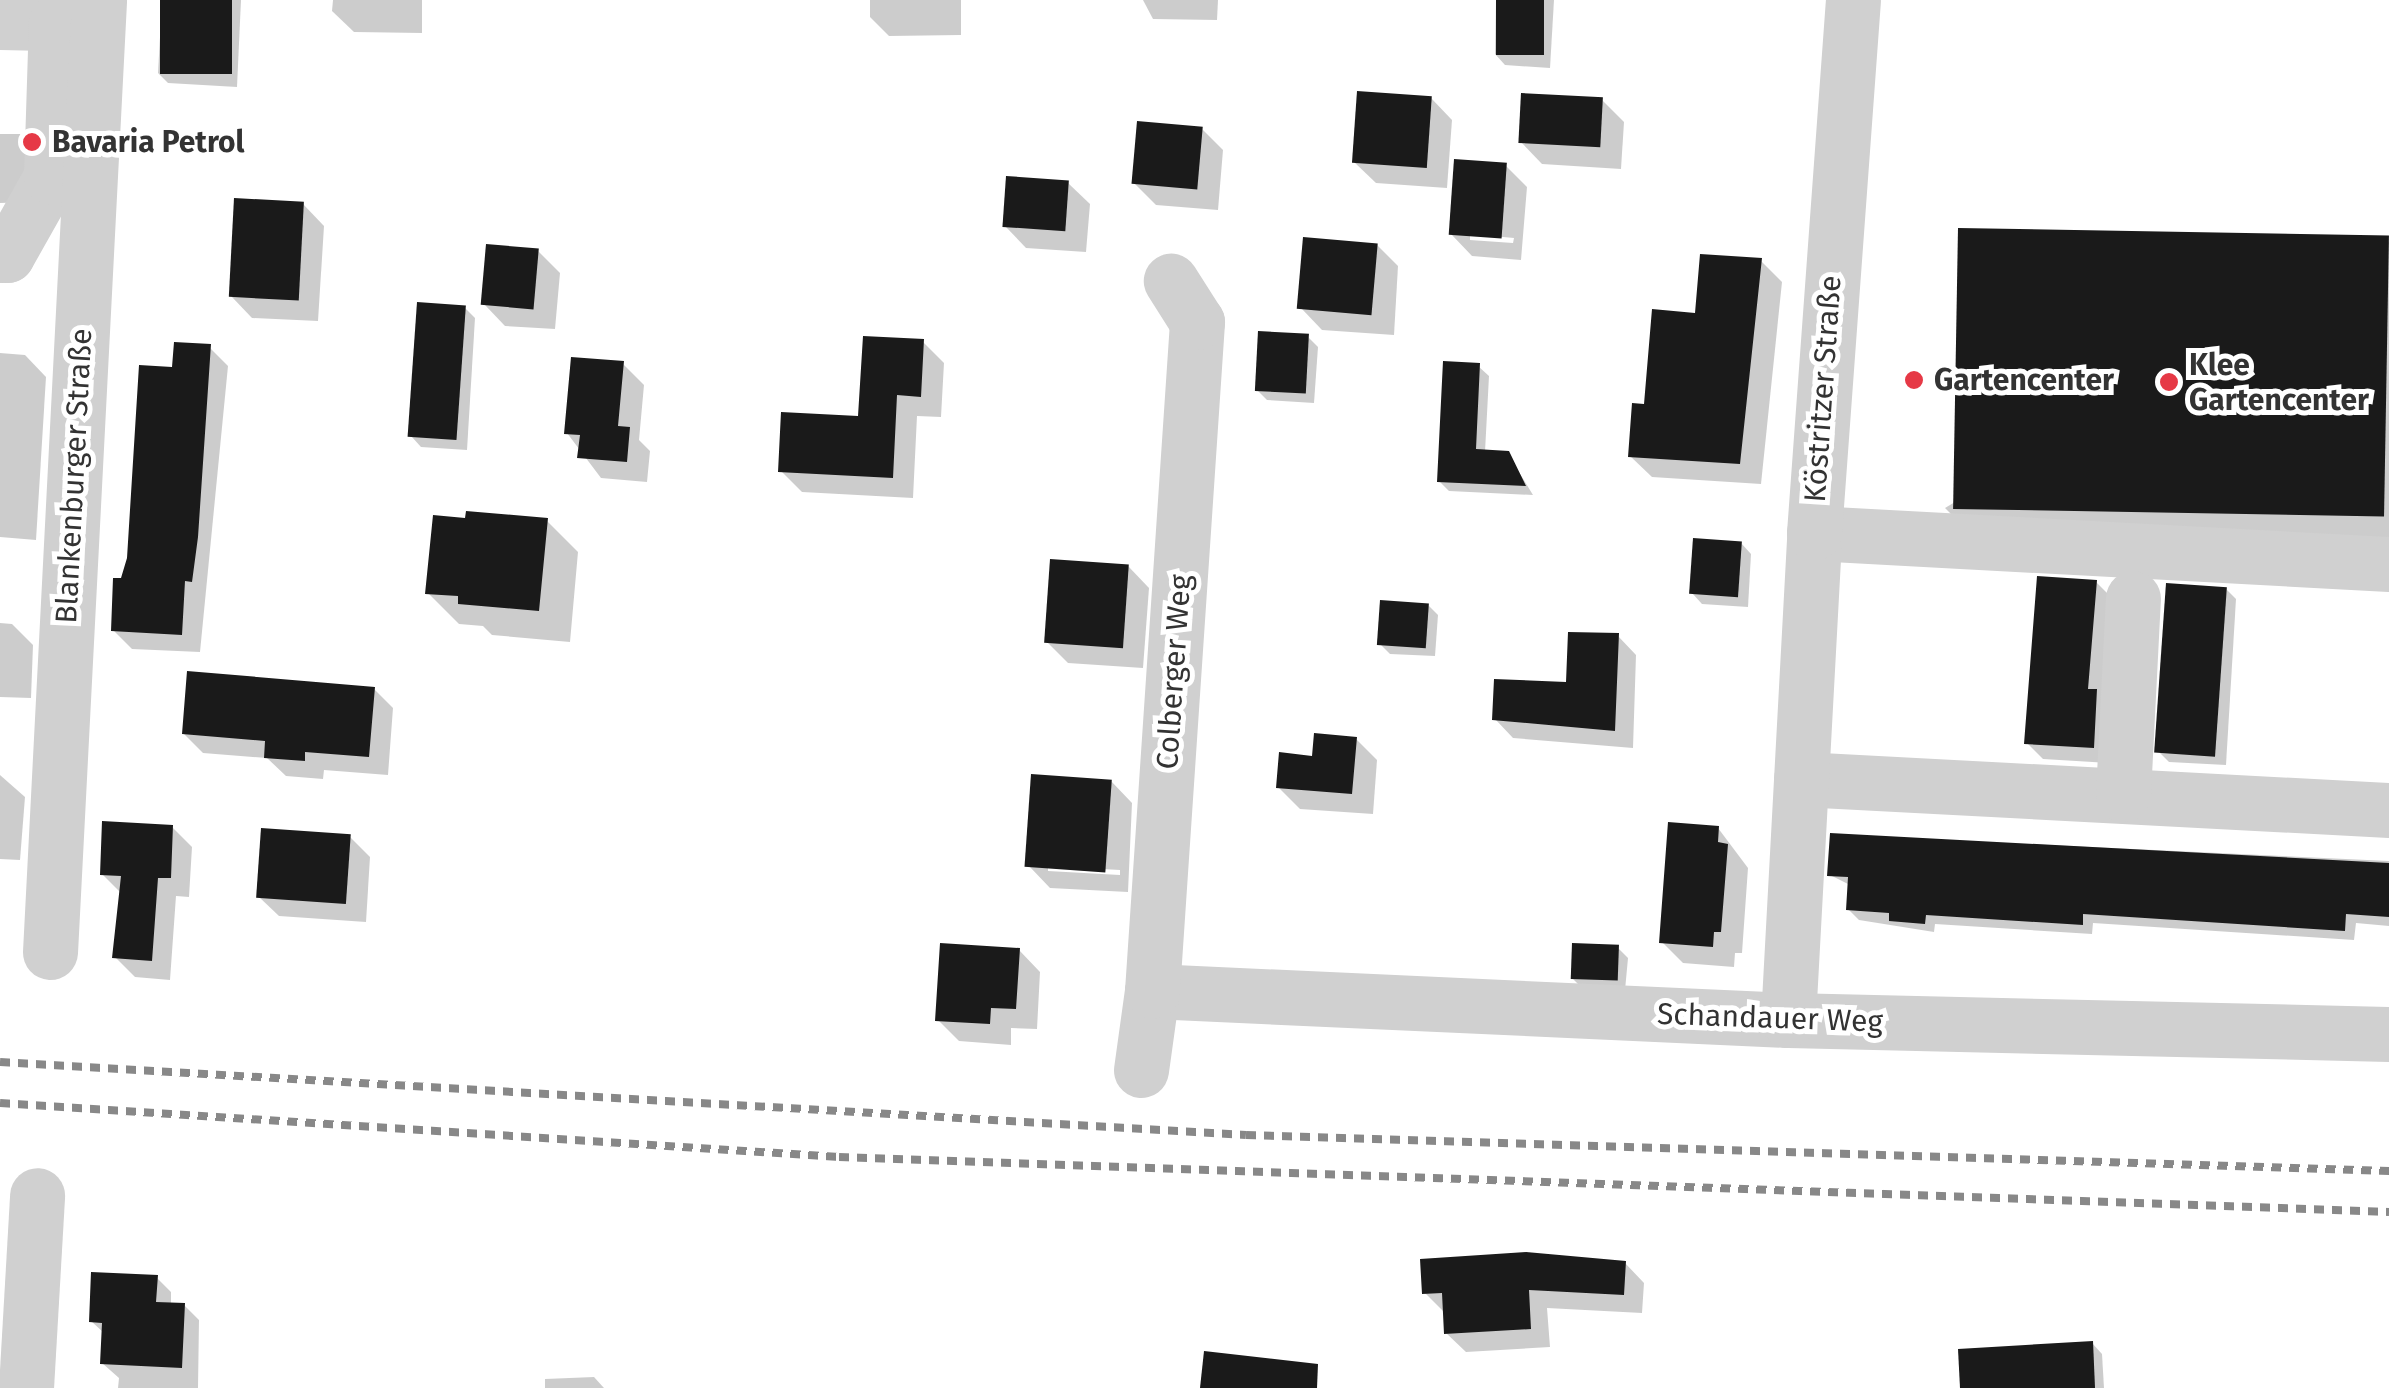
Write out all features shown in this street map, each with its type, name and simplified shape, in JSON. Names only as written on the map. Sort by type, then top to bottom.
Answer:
[{"type":"street","name":"Köstritzer Straße","points":[[1788,1020],[1814,533],[1853,0]]},
{"type":"street","points":[[0,22],[84,16],[51,177],[7,255],[0,255]]},
{"type":"street","name":"Blankenburger Straße","points":[[50,952],[84,16]]},
{"type":"street","name":"Colberger Weg","points":[[1141,1070],[1152,990],[1197,322],[1171,280]]},
{"type":"street","points":[[1814,533],[2389,564]]},
{"type":"street","points":[[2123,794],[2133,598]]},
{"type":"street","points":[[1801,779],[2389,810]]},
{"type":"street","name":"Schandauer Weg","points":[[1152,990],[1788,1020],[2389,1034]]},
{"type":"street","points":[[26,1388],[37,1196]]},
{"type":"building","points":[[160,0],[232,0],[232,74],[160,74]]},
{"type":"building","points":[[1496,0],[1544,0],[1544,55],[1496,55]]},
{"type":"building","points":[[1357,91],[1432,96],[1427,168],[1352,163]]},
{"type":"building","points":[[1521,93],[1603,97],[1600,147],[1518,143]]},
{"type":"building","points":[[1137,121],[1203,127],[1197,190],[1132,184]]},
{"type":"building","points":[[1454,159],[1507,163],[1502,239],[1449,235]]},
{"type":"building","points":[[1006,176],[1069,180],[1065,231],[1002,227]]},
{"type":"building","points":[[234,198],[304,202],[299,301],[229,297]]},
{"type":"building","name":"Klee Gartencenter","points":[[1958,228],[2389,236],[2384,516],[1953,509]]},
{"type":"building","points":[[1303,237],[1378,244],[1371,315],[1297,309]]},
{"type":"building","points":[[486,244],[539,249],[533,309],[481,305]]},
{"type":"building","points":[[1700,254],[1762,258],[1740,464],[1628,457],[1632,403],[1644,404],[1652,309],[1695,313]]},
{"type":"building","points":[[417,302],[466,305],[456,440],[408,437]]},
{"type":"building","points":[[1258,331],[1309,334],[1306,394],[1255,391]]},
{"type":"building","points":[[863,336],[924,339],[921,397],[897,395],[893,478],[778,472],[781,412],[858,416]]},
{"type":"building","points":[[174,342],[211,344],[198,537],[192,582],[185,581],[182,635],[111,631],[113,578],[121,578],[127,558],[139,365],[172,367]]},
{"type":"building","points":[[571,357],[624,361],[618,426],[630,427],[627,462],[577,458],[580,435],[564,434]]},
{"type":"building","points":[[1443,361],[1480,363],[1476,449],[1509,451],[1526,486],[1437,482]]},
{"type":"building","points":[[466,511],[548,518],[539,611],[458,604],[458,596],[425,594],[433,515],[465,518]]},
{"type":"building","points":[[1693,538],[1742,541],[1738,597],[1689,594]]},
{"type":"building","points":[[1050,559],[1129,565],[1123,648],[1044,643]]},
{"type":"building","points":[[2037,576],[2097,580],[2088,689],[2097,689],[2094,748],[2024,744]]},
{"type":"building","points":[[2166,583],[2227,587],[2215,757],[2154,753]]},
{"type":"building","points":[[1380,600],[1429,603],[1426,648],[1377,645]]},
{"type":"building","points":[[1568,632],[1619,633],[1615,731],[1492,720],[1494,679],[1566,682]]},
{"type":"building","points":[[187,671],[375,687],[369,757],[305,752],[305,761],[264,758],[265,741],[182,734]]},
{"type":"building","points":[[1314,733],[1357,737],[1352,794],[1276,788],[1279,752],[1312,756]]},
{"type":"building","points":[[1031,774],[1112,780],[1105,872],[1025,867]]},
{"type":"building","points":[[102,821],[173,825],[171,878],[158,878],[152,961],[112,958],[121,876],[100,875]]},
{"type":"building","points":[[1668,822],[1719,826],[1718,842],[1728,844],[1721,932],[1714,932],[1713,947],[1659,943]]},
{"type":"building","points":[[261,828],[351,834],[346,904],[256,898]]},
{"type":"building","points":[[1830,833],[2389,863],[2389,917],[2346,914],[2345,931],[2083,914],[2083,925],[1926,915],[1925,924],[1889,921],[1889,913],[1846,910],[1848,877],[1827,876]]},
{"type":"building","points":[[940,943],[1020,948],[1016,1009],[991,1008],[990,1024],[935,1021]]},
{"type":"building","points":[[1572,943],[1619,945],[1618,981],[1571,979]]},
{"type":"building","points":[[1526,1252],[1626,1261],[1624,1295],[1529,1290],[1531,1329],[1444,1334],[1442,1293],[1422,1294],[1420,1259]]},
{"type":"building","points":[[91,1272],[158,1275],[156,1302],[185,1303],[182,1368],[100,1364],[102,1323],[89,1322]]},
{"type":"building","points":[[2093,1341],[2095,1388],[1960,1388],[1958,1349]]},
{"type":"building","points":[[1204,1351],[1318,1364],[1317,1388],[1200,1388]]},
{"type":"railway","points":[[0,1062],[1246,1135],[2389,1171]]},
{"type":"railway","points":[[0,1103],[839,1157],[2389,1212]]},
{"type":"place","name":"Bavaria Petrol","points":[[32,142]]},
{"type":"place","name":"Gartencenter","points":[[1914,380]]},
{"type":"place","name":"Klee Gartencenter","points":[[2169,382]]}]
